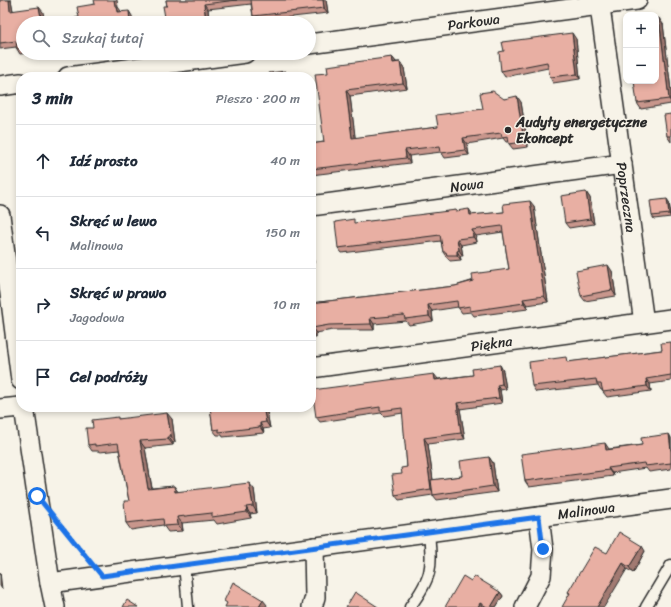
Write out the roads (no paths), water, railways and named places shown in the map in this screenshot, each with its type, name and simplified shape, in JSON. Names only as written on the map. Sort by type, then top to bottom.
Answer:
[{"type":"street","name":"Parkowa","points":[[316,43],[599,3],[637,0]]},
{"type":"street","name":"Poprzeczna","points":[[599,3],[644,323]]},
{"type":"street","points":[[105,72],[193,60]]},
{"type":"street","points":[[0,86],[16,84]]},
{"type":"street","name":"Nowa","points":[[316,205],[622,164]]},
{"type":"street","points":[[0,215],[13,246],[16,296]]},
{"type":"street","name":"Piękna","points":[[316,367],[671,319]]},
{"type":"street","points":[[0,409],[16,407]]},
{"type":"street","points":[[25,412],[50,583],[55,607]]},
{"type":"street","name":"Malinowa","points":[[50,583],[671,499]]},
{"type":"street","points":[[525,607],[541,576],[543,549],[539,517]]},
{"type":"street","points":[[312,607],[315,597],[314,547]]},
{"type":"lane","points":[[410,607],[425,586],[432,564],[429,531]]},
{"type":"lane","points":[[184,564],[189,601],[188,607]]},
{"type":"lane","points":[[646,607],[671,565]]},
{"type":"place","name":"Audyty energetyczne Ekoncept","points":[[508,130]]}]
